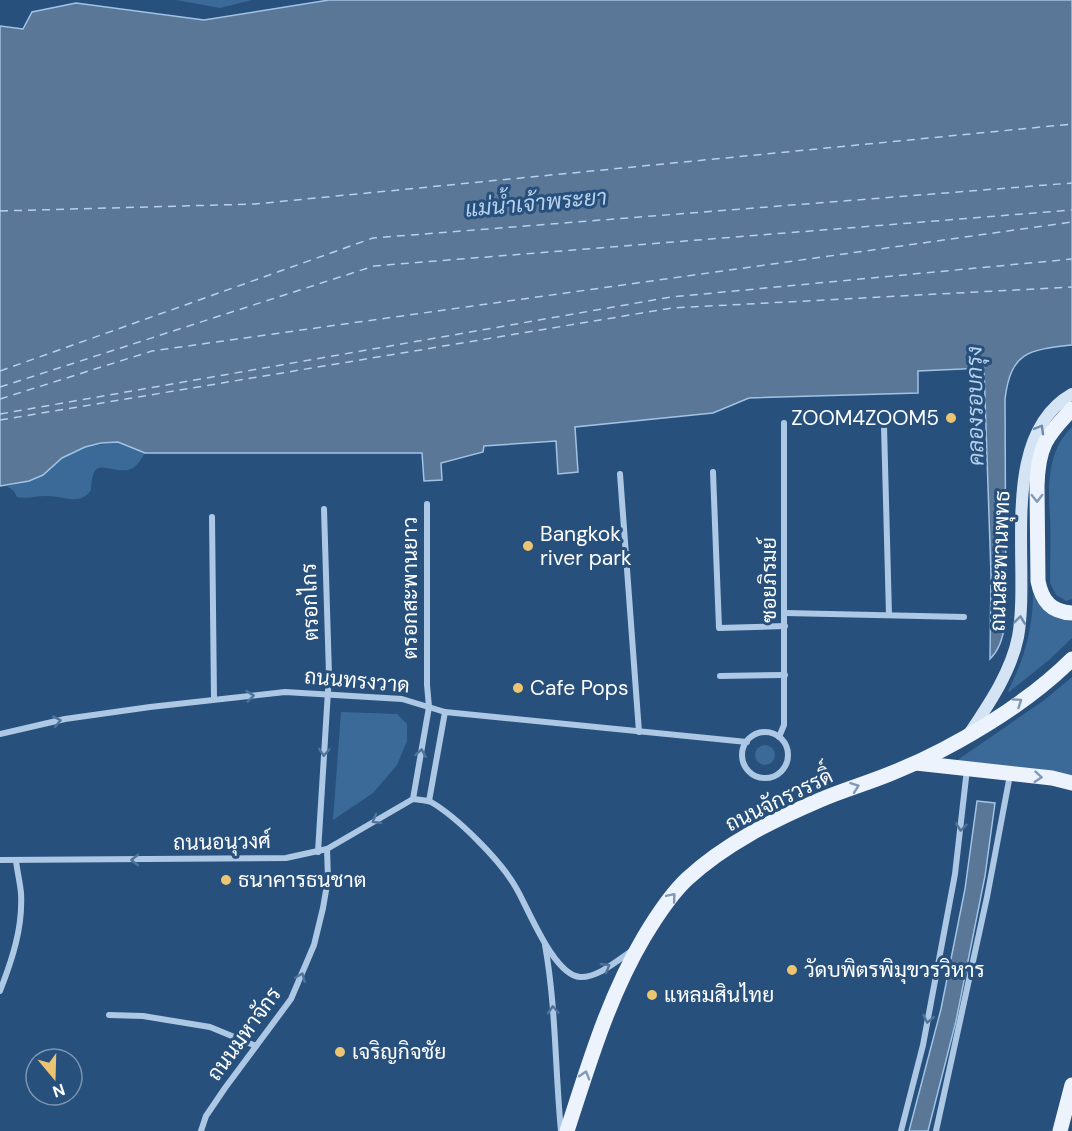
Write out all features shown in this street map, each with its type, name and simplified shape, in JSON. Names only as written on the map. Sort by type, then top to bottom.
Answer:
[{"type":"main road","points":[[1072,409],[1057,423],[1050,434],[1040,458],[1037,479],[1038,581],[1041,594],[1053,609],[1072,613]]},
{"type":"main road","name":"ถนนจักรวรรดิ์","points":[[567,1131],[606,1013],[639,945],[658,914],[687,879],[728,847],[767,824],[821,799],[916,763],[969,734],[1032,694],[1072,659]]},
{"type":"main road","points":[[916,763],[1052,778],[1072,783]]},
{"type":"main road","points":[[1060,1131],[1072,1085]]},
{"type":"street","name":"ถนนสะพานพุทธ","points":[[969,734],[1005,675],[1018,638],[1021,609],[1023,475],[1029,451],[1041,425],[1050,413],[1058,403],[1072,394]]},
{"type":"street","name":"ซอยภิรมย์","points":[[779,737],[784,725],[785,675],[784,423]]},
{"type":"street","points":[[884,426],[889,615]]},
{"type":"street","points":[[713,471],[719,628],[785,626]]},
{"type":"street","points":[[620,474],[639,732]]},
{"type":"street","name":"ตรอกสะพานยาว","points":[[413,799],[429,707],[427,504]]},
{"type":"street","name":"ตรอกไกร","points":[[324,509],[328,693]]},
{"type":"street","points":[[212,517],[214,699]]},
{"type":"street","points":[[785,613],[964,617]]},
{"type":"street","points":[[720,676],[785,675]]},
{"type":"street","name":"ถนนทรงวาด","points":[[0,734],[65,719],[285,692],[402,699],[445,712],[747,742],[758,733],[773,733],[779,737]]},
{"type":"street","points":[[318,852],[328,693]]},
{"type":"street","points":[[413,799],[429,801],[445,712]]},
{"type":"street","points":[[747,742],[743,749],[744,764],[754,775],[769,777],[782,770],[788,757],[788,749],[779,737]]},
{"type":"street","points":[[901,1131],[923,1045],[972,769]]},
{"type":"street","points":[[936,1131],[987,897],[1007,774]]},
{"type":"street","name":"ถนนอนุวงศ์","points":[[0,860],[286,858],[327,849],[413,799]]},
{"type":"street","name":"ถนนจักรวรรดิ์","points":[[429,801],[475,839],[508,875],[544,942],[570,974],[579,977],[588,976],[604,969],[639,945]]},
{"type":"street","name":"ถนนมหาจักร","points":[[201,1131],[206,1116],[291,999],[314,945],[328,879],[327,849]]},
{"type":"street","points":[[0,991],[14,953],[18,934],[21,894],[16,860]]},
{"type":"street","name":"ถนนจักรวรรดิ์","points":[[544,942],[552,987],[561,1131]]},
{"type":"street","points":[[109,1015],[143,1016],[210,1027],[256,1046]]},
{"type":"shaded area","points":[[176,0],[252,0],[220,8]]},
{"type":"shaded area","points":[[1072,427],[1072,599],[1066,601],[1056,595],[1050,583],[1049,481],[1058,447]]},
{"type":"shaded area","points":[[118,442],[145,453],[131,469],[98,469],[94,472],[91,490],[82,498],[17,497],[14,491],[7,486],[43,475],[62,458],[85,447]]},
{"type":"shaded area","points":[[1033,594],[1048,614],[1072,621],[1072,638],[1009,692],[1026,644]]},
{"type":"shaded area","points":[[1072,677],[1072,778],[956,761],[1043,701]]},
{"type":"shaded area","points":[[341,712],[397,714],[407,724],[407,741],[397,765],[373,793],[333,820]]},
{"type":"shaded area","points":[[765,745],[772,748],[775,755],[772,762],[765,765],[758,762],[755,755],[758,748]]},
{"type":"water","name":"แม่น้ำเจ้าพระยา","points":[[329,0],[1072,0],[1072,345],[1044,349],[1025,356],[1017,362],[1008,383],[1005,399],[1006,622],[994,655],[990,659],[991,575],[984,368],[918,371],[918,393],[749,398],[713,413],[575,427],[578,472],[558,474],[556,441],[484,446],[483,452],[441,463],[442,480],[424,481],[422,453],[145,453],[118,442],[85,447],[62,458],[43,475],[29,481],[0,486],[0,26],[23,29],[32,12],[76,3],[204,20]]},
{"type":"water","points":[[977,801],[995,803],[985,876],[956,1021],[928,1131],[909,1131],[941,1009],[965,889]]},
{"type":"ferry route","points":[[0,211],[255,204],[1072,124]]},
{"type":"ferry route","points":[[0,371],[373,238],[1072,183]]},
{"type":"ferry route","points":[[0,387],[374,266],[1072,210]]},
{"type":"ferry route","points":[[0,399],[152,351],[1072,222]]},
{"type":"ferry route","points":[[0,414],[671,297],[1072,259]]},
{"type":"ferry route","points":[[0,420],[672,308],[1072,287]]},
{"type":"place","name":"ZOOM4ZOOM5","points":[[951,418]]},
{"type":"place","name":"Bangkok river park","points":[[528,546]]},
{"type":"place","name":"Cafe Pops","points":[[518,688]]},
{"type":"place","name":"ธนาคารธนชาต","points":[[226,880]]},
{"type":"place","name":"วัดบพิตรพิมุขวรวิหาร","points":[[792,970]]},
{"type":"place","name":"แหลมสินไทย","points":[[652,995]]},
{"type":"place","name":"เจริญกิจชัย","points":[[340,1052]]},
{"type":"water label","name":"คลองรอบกรุง","points":[[975,406]]}]
